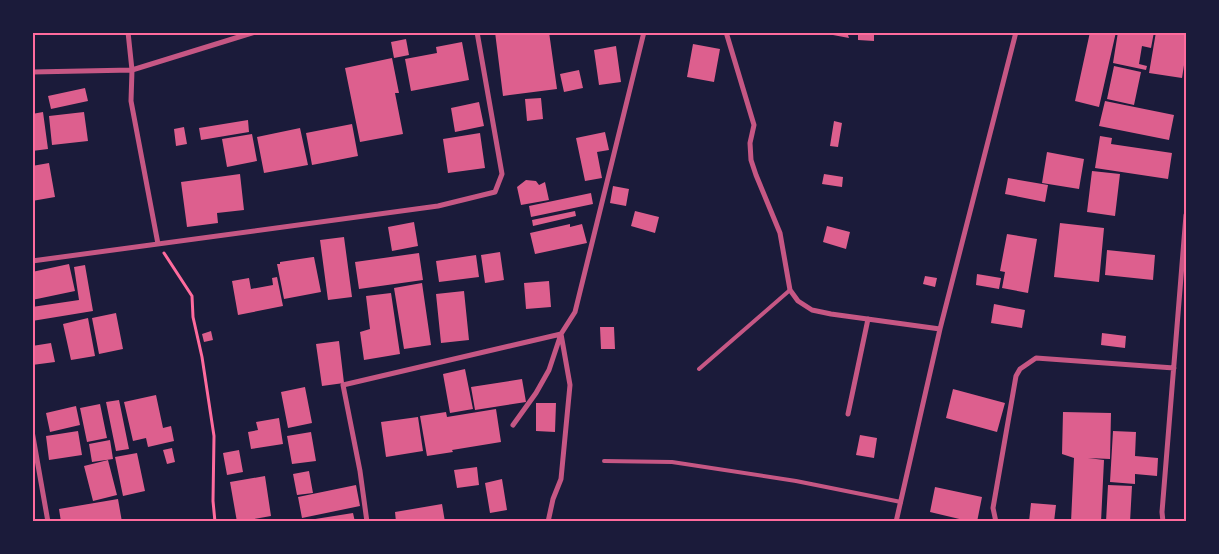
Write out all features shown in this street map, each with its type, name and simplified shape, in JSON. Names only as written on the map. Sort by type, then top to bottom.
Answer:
[{"type":"street","points":[[128,32],[132,70],[131,101],[158,244]]},
{"type":"street","points":[[32,72],[132,70],[255,32]]},
{"type":"street","points":[[32,261],[438,206],[495,192],[502,174],[477,32]]},
{"type":"street","points":[[513,425],[536,393],[548,370],[561,334],[574,312],[644,32]]},
{"type":"street","points":[[726,32],[754,124],[750,143],[751,160],[780,233],[790,290],[798,301],[812,310],[940,329]]},
{"type":"street","points":[[896,522],[940,329],[1016,32]]},
{"type":"street","points":[[1163,522],[1162,512],[1186,215]]},
{"type":"street","points":[[848,414],[868,319]]},
{"type":"street","points":[[367,522],[360,471],[343,384],[561,334]]},
{"type":"street","points":[[548,522],[553,499],[561,479],[570,385],[561,334]]},
{"type":"street","points":[[996,522],[993,508],[1016,376],[1020,368],[1036,358],[1174,368]]},
{"type":"street","points":[[32,431],[48,522]]},
{"type":"lane","points":[[699,369],[790,290]]},
{"type":"lane","points":[[604,460],[672,462],[796,481],[901,502]]},
{"type":"path","points":[[158,244],[192,296],[193,317],[202,358],[214,436],[213,501],[215,522]]},
{"type":"building","points":[[495,32],[549,32],[557,89],[503,96]]},
{"type":"building","points":[[833,32],[847,32],[849,38],[833,35]]},
{"type":"building","points":[[858,32],[874,32],[874,41],[858,40]]},
{"type":"building","points":[[1090,32],[1116,32],[1099,107],[1075,101]]},
{"type":"building","points":[[1118,32],[1154,32],[1151,48],[1142,46],[1139,64],[1147,66],[1146,70],[1113,63]]},
{"type":"building","points":[[1156,32],[1186,32],[1186,52],[1182,78],[1149,73]]},
{"type":"building","points":[[406,39],[409,55],[394,58],[391,42]]},
{"type":"building","points":[[462,42],[469,80],[411,91],[405,59],[437,53],[436,47]]},
{"type":"building","points":[[693,44],[720,49],[714,82],[687,77]]},
{"type":"building","points":[[616,46],[621,82],[599,85],[594,50]]},
{"type":"building","points":[[392,58],[399,93],[395,93],[403,134],[360,142],[345,68]]},
{"type":"building","points":[[1114,66],[1141,72],[1134,105],[1107,99]]},
{"type":"building","points":[[579,70],[583,88],[564,92],[560,74]]},
{"type":"building","points":[[85,88],[88,101],[51,109],[48,96]]},
{"type":"building","points":[[541,98],[543,119],[527,121],[525,99]]},
{"type":"building","points":[[1105,101],[1174,115],[1169,140],[1099,126]]},
{"type":"building","points":[[479,102],[484,126],[455,132],[451,108]]},
{"type":"building","points":[[43,112],[48,149],[32,151],[32,114]]},
{"type":"building","points":[[84,112],[88,141],[52,145],[49,116]]},
{"type":"building","points":[[248,120],[249,132],[201,140],[199,128]]},
{"type":"building","points":[[834,121],[842,123],[838,147],[830,146]]},
{"type":"building","points":[[352,124],[358,156],[312,165],[306,133]]},
{"type":"building","points":[[184,127],[187,144],[176,146],[174,129]]},
{"type":"building","points":[[300,128],[308,165],[264,173],[257,137]]},
{"type":"building","points":[[605,132],[609,150],[597,152],[602,178],[585,181],[576,138]]},
{"type":"building","points":[[480,133],[485,168],[448,173],[443,139]]},
{"type":"building","points":[[252,134],[257,161],[227,167],[222,139]]},
{"type":"building","points":[[1100,136],[1112,138],[1111,144],[1172,153],[1168,179],[1095,168]]},
{"type":"building","points":[[1047,152],[1084,159],[1079,189],[1042,183]]},
{"type":"building","points":[[49,163],[55,197],[32,201],[32,166]]},
{"type":"building","points":[[1092,171],[1120,174],[1115,216],[1087,212]]},
{"type":"building","points":[[240,174],[244,210],[217,213],[218,223],[187,227],[181,182]]},
{"type":"building","points":[[824,174],[843,177],[842,187],[822,184]]},
{"type":"building","points":[[1008,178],[1048,185],[1045,202],[1005,194]]},
{"type":"building","points":[[526,180],[536,181],[539,185],[545,182],[549,200],[521,205],[517,187]]},
{"type":"building","points":[[613,186],[629,189],[626,206],[610,203]]},
{"type":"building","points":[[591,193],[593,204],[531,217],[529,206]]},
{"type":"building","points":[[575,211],[576,216],[533,226],[532,220]]},
{"type":"building","points":[[635,211],[659,217],[655,233],[631,226]]},
{"type":"building","points":[[414,222],[418,246],[392,251],[388,227]]},
{"type":"building","points":[[1060,223],[1104,228],[1099,282],[1054,277]]},
{"type":"building","points":[[570,224],[570,227],[582,224],[587,243],[535,254],[530,233]]},
{"type":"building","points":[[827,226],[850,232],[846,249],[823,242]]},
{"type":"building","points":[[1007,234],[1037,239],[1028,293],[1002,288],[1005,272],[1000,271]]},
{"type":"building","points":[[344,237],[352,297],[328,300],[320,240]]},
{"type":"building","points":[[1107,250],[1155,255],[1153,280],[1105,275]]},
{"type":"building","points":[[500,252],[504,280],[485,283],[481,255]]},
{"type":"building","points":[[419,253],[423,280],[359,289],[355,262]]},
{"type":"building","points":[[476,255],[479,277],[439,282],[436,261]]},
{"type":"building","points":[[314,257],[321,292],[284,299],[277,264]]},
{"type":"building","points":[[69,264],[75,291],[32,300],[32,272]]},
{"type":"building","points":[[85,265],[93,311],[32,321],[32,307],[79,300],[74,267]]},
{"type":"building","points":[[977,274],[1001,278],[999,289],[976,285]]},
{"type":"building","points":[[925,276],[937,278],[935,287],[923,284]]},
{"type":"building","points":[[277,277],[283,306],[238,315],[232,281],[249,278],[251,289],[273,285],[272,278]]},
{"type":"building","points":[[549,281],[551,307],[526,309],[524,283]]},
{"type":"building","points":[[422,283],[431,345],[404,349],[394,288]]},
{"type":"building","points":[[464,291],[469,340],[441,343],[436,294]]},
{"type":"building","points":[[391,293],[400,354],[364,360],[360,332],[370,329],[366,296]]},
{"type":"building","points":[[994,304],[1025,310],[1022,328],[991,323]]},
{"type":"building","points":[[116,313],[123,349],[99,354],[92,318]]},
{"type":"building","points":[[88,318],[95,356],[71,360],[63,324]]},
{"type":"building","points":[[600,327],[614,327],[615,349],[601,349]]},
{"type":"building","points":[[211,331],[213,340],[204,342],[202,334]]},
{"type":"building","points":[[1102,333],[1126,336],[1125,348],[1101,345]]},
{"type":"building","points":[[339,341],[344,383],[322,386],[316,344]]},
{"type":"building","points":[[51,343],[55,362],[32,365],[32,346]]},
{"type":"building","points":[[465,369],[473,409],[450,413],[443,374]]},
{"type":"building","points":[[522,379],[526,402],[475,410],[471,387]]},
{"type":"building","points":[[305,387],[312,423],[288,428],[281,392]]},
{"type":"building","points":[[953,389],[1005,403],[997,432],[946,418]]},
{"type":"building","points":[[156,395],[163,428],[171,426],[174,441],[148,447],[146,438],[133,441],[124,402]]},
{"type":"building","points":[[119,400],[129,449],[116,451],[106,402]]},
{"type":"building","points":[[536,403],[556,403],[555,432],[536,431]]},
{"type":"building","points":[[100,404],[107,438],[87,442],[80,408]]},
{"type":"building","points":[[76,406],[80,425],[50,432],[46,413]]},
{"type":"building","points":[[496,409],[501,442],[427,456],[420,416],[446,412],[447,417]]},
{"type":"building","points":[[1063,412],[1111,413],[1110,459],[1088,458],[1104,460],[1101,522],[1071,522],[1074,458],[1062,454]]},
{"type":"building","points":[[418,417],[423,451],[386,457],[381,422]]},
{"type":"building","points":[[279,418],[283,444],[251,449],[248,432],[258,430],[256,422]]},
{"type":"building","points":[[78,431],[82,455],[49,460],[46,436]]},
{"type":"building","points":[[1113,431],[1136,432],[1135,456],[1158,458],[1157,476],[1135,474],[1135,484],[1110,482]]},
{"type":"building","points":[[311,432],[316,461],[292,464],[287,436]]},
{"type":"building","points":[[860,435],[877,438],[874,458],[856,455]]},
{"type":"building","points":[[110,440],[113,459],[92,462],[89,444]]},
{"type":"building","points":[[172,448],[175,462],[167,464],[163,450]]},
{"type":"building","points":[[239,450],[243,472],[227,475],[223,453]]},
{"type":"building","points":[[137,453],[145,491],[123,496],[115,457]]},
{"type":"building","points":[[108,460],[117,495],[93,501],[84,466]]},
{"type":"building","points":[[477,467],[479,485],[457,488],[454,470]]},
{"type":"building","points":[[309,471],[313,493],[297,495],[293,474]]},
{"type":"building","points":[[265,476],[271,516],[237,522],[230,482]]},
{"type":"building","points":[[502,479],[507,510],[490,513],[485,483]]},
{"type":"building","points":[[356,485],[360,506],[302,518],[298,497]]},
{"type":"building","points":[[1108,485],[1132,486],[1130,522],[1106,522]]},
{"type":"building","points":[[935,487],[982,497],[977,522],[930,512]]},
{"type":"building","points":[[118,499],[122,522],[61,522],[59,509]]},
{"type":"building","points":[[1031,503],[1056,505],[1054,522],[1029,522]]},
{"type":"building","points":[[442,504],[445,522],[396,522],[395,512]]},
{"type":"building","points":[[353,513],[355,522],[309,522],[309,520]]}]
